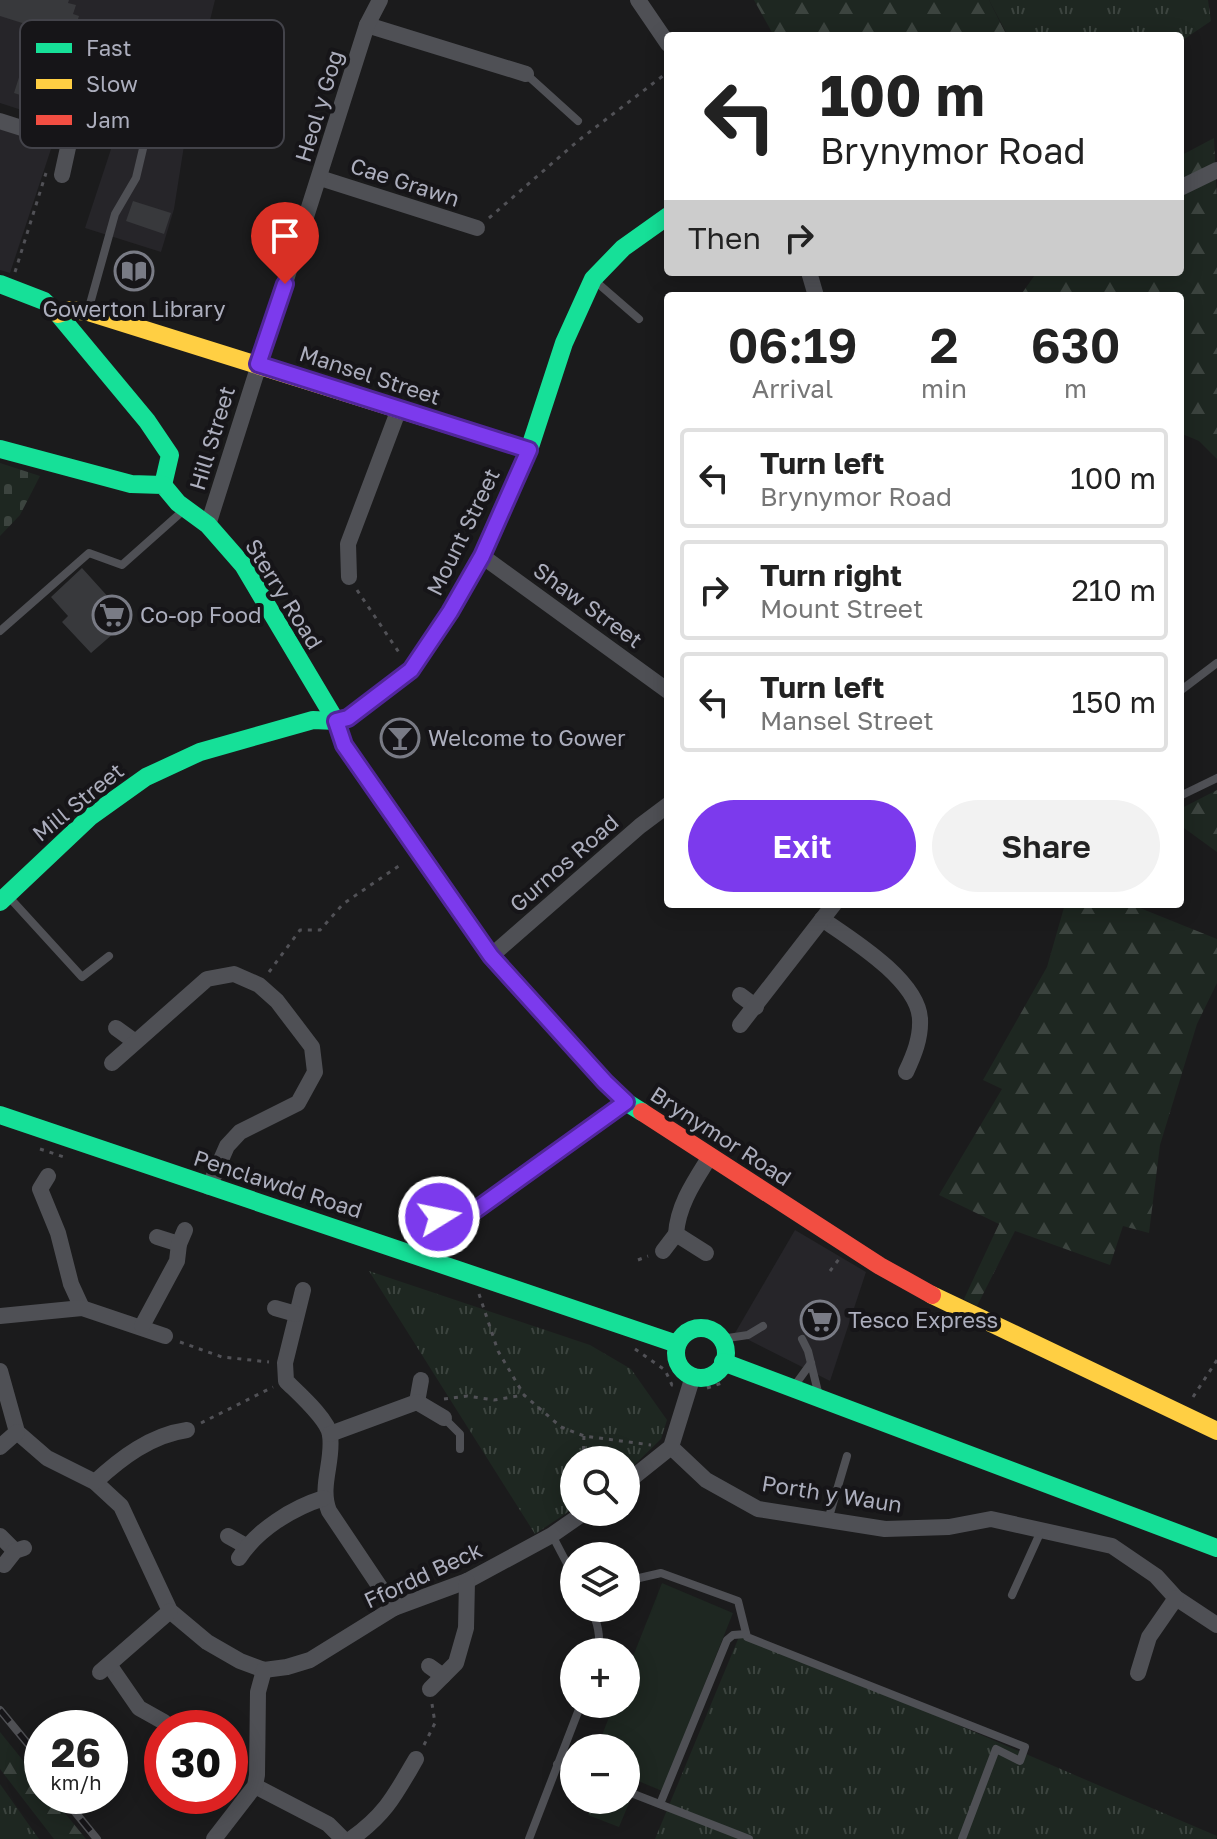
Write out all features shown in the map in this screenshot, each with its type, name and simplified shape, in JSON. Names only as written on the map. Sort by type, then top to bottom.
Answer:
[{"type":"street","name":"Heol y Gog","points":[[258,364],[367,25],[380,0]]},
{"type":"street","points":[[638,0],[664,38]]},
{"type":"street","points":[[367,25],[526,74]]},
{"type":"street","points":[[0,121],[20,127]]},
{"type":"street","points":[[55,172],[67,148]]},
{"type":"street","points":[[1184,186],[1217,170]]},
{"type":"street","name":"Cae Grawn","points":[[320,178],[477,228]]},
{"type":"street","name":"Mount Street","points":[[336,721],[348,718],[411,670],[450,612],[482,556],[529,450],[564,343],[593,279],[623,248],[664,219]]},
{"type":"street","points":[[0,449],[131,484],[163,485],[170,455],[147,421],[58,314],[44,301],[5,285]]},
{"type":"street","name":"Mansel Street","points":[[58,314],[70,310],[88,312],[529,450]]},
{"type":"street","name":"Hill Street","points":[[208,525],[258,364]]},
{"type":"street","points":[[349,577],[348,544],[399,409]]},
{"type":"street","name":"Sterry Road","points":[[163,485],[185,508],[208,525],[243,565],[336,721]]},
{"type":"street","name":"Shaw Street","points":[[482,556],[664,688]]},
{"type":"street","name":"Mill Street","points":[[3,895],[90,817],[146,777],[200,752],[313,720],[336,721]]},
{"type":"street","name":"Brynymor Road","points":[[336,721],[344,745],[491,956],[626,1102],[880,1266],[955,1308],[1217,1431]]},
{"type":"street","name":"Gurnos Road","points":[[491,956],[664,808]]},
{"type":"street","points":[[740,1025],[831,908]]},
{"type":"street","points":[[822,919],[872,953],[906,986],[920,1016],[917,1047],[906,1072]]},
{"type":"street","points":[[112,1063],[207,979],[234,974],[259,985],[277,1001],[312,1047],[315,1072],[298,1103],[240,1132],[233,1139],[209,1187]]},
{"type":"street","points":[[740,995],[756,1007]]},
{"type":"street","points":[[116,1028],[134,1041]]},
{"type":"street","points":[[439,1217],[459,1222],[626,1102]]},
{"type":"street","name":"Penclawdd Road","points":[[0,1115],[677,1344]]},
{"type":"street","points":[[663,1251],[676,1234],[677,1220],[687,1195],[709,1158]]},
{"type":"street","points":[[38,1184],[58,1233],[71,1284],[82,1308]]},
{"type":"street","points":[[676,1234],[706,1253]]},
{"type":"street","points":[[142,1326],[177,1261],[182,1237],[157,1237]]},
{"type":"street","points":[[303,1290],[285,1363],[286,1381],[324,1421],[330,1434],[324,1498],[329,1511],[394,1608]]},
{"type":"street","points":[[0,1316],[82,1308],[165,1336]]},
{"type":"street","points":[[275,1308],[296,1314]]},
{"type":"street","points":[[701,1328],[716,1333],[721,1339],[723,1362],[714,1373],[692,1380],[677,1360],[677,1344],[686,1332],[701,1328]]},
{"type":"street","points":[[723,1362],[1217,1548]]},
{"type":"street","points":[[0,1371],[17,1432],[47,1458],[95,1482],[121,1506],[170,1611],[207,1642],[240,1661],[264,1670],[258,1692],[255,1786],[214,1839]]},
{"type":"street","points":[[417,1402],[421,1380]]},
{"type":"street","points":[[640,1472],[671,1447],[692,1380]]},
{"type":"street","points":[[330,1434],[417,1402]]},
{"type":"street","points":[[417,1402],[444,1418]]},
{"type":"street","points":[[95,1482],[128,1454],[175,1428]]},
{"type":"street","points":[[0,1447],[17,1432]]},
{"type":"street","name":"Porth y Waun","points":[[671,1447],[706,1480],[758,1509],[885,1529],[949,1527],[991,1519],[1112,1546],[1156,1576],[1176,1598],[1217,1625]]},
{"type":"street","points":[[228,1536],[242,1552],[267,1528],[309,1503],[324,1498]]},
{"type":"street","name":"Ffordd Beck","points":[[264,1670],[310,1660],[394,1608],[467,1581],[565,1526]]},
{"type":"street","points":[[0,1536],[15,1554]]},
{"type":"street","points":[[430,1689],[436,1671],[456,1663],[466,1628],[467,1581]]},
{"type":"street","points":[[1138,1673],[1149,1637],[1176,1598]]},
{"type":"street","points":[[144,1710],[105,1669],[170,1611]]},
{"type":"street","points":[[351,1839],[374,1823],[397,1795],[407,1767]]},
{"type":"street","points":[[255,1786],[328,1824],[343,1839]]},
{"type":"lane","points":[[526,74],[578,121]]},
{"type":"lane","points":[[88,312],[115,214],[136,178],[143,148]]},
{"type":"lane","points":[[593,279],[639,319]]},
{"type":"lane","points":[[0,631],[89,553],[122,565],[185,508]]},
{"type":"lane","points":[[1184,688],[1217,663]]},
{"type":"lane","points":[[1184,794],[1217,778]]},
{"type":"lane","points":[[3,895],[82,977],[109,956]]},
{"type":"lane","points":[[721,1339],[748,1335],[763,1326]]},
{"type":"lane","points":[[802,1339],[819,1396]]},
{"type":"lane","points":[[793,1387],[811,1363]]},
{"type":"lane","points":[[444,1418],[460,1434],[460,1449]]},
{"type":"lane","points":[[828,1520],[847,1456]]},
{"type":"lane","points":[[1012,1595],[1041,1530]]},
{"type":"lane","points":[[552,1535],[560,1550]]},
{"type":"lane","points":[[640,1578],[661,1573],[738,1601],[747,1637],[1025,1747],[1020,1761],[996,1749],[962,1839]]},
{"type":"lane","points":[[660,1804],[727,1640],[733,1635],[746,1634]]},
{"type":"lane","points":[[529,1839],[575,1718]]},
{"type":"lane","points":[[640,1796],[749,1839]]},
{"type":"path","points":[[477,228],[579,140],[664,75]]},
{"type":"path","points":[[5,285],[55,172]]},
{"type":"path","points":[[349,577],[411,670]]},
{"type":"path","points":[[259,985],[300,930],[320,930],[343,904],[419,853]]},
{"type":"path","points":[[30,1146],[73,1160]]},
{"type":"path","points":[[491,1296],[479,1291],[498,1351],[524,1395],[561,1427],[584,1436],[671,1447]]},
{"type":"path","points":[[165,1336],[222,1357],[285,1363]]},
{"type":"path","points":[[624,1343],[665,1370],[672,1385],[692,1380],[710,1389],[725,1382]]},
{"type":"path","points":[[1193,1397],[1217,1360]]},
{"type":"path","points":[[175,1428],[286,1381]]},
{"type":"path","points":[[417,1402],[467,1396],[494,1400],[524,1395]]},
{"type":"path","points":[[584,1436],[584,1446]]},
{"type":"path","points":[[407,1767],[435,1723],[430,1689]]},
{"type":"shaded area","points":[[0,0],[215,0],[210,20],[20,20],[20,109],[0,103]]},
{"type":"shaded area","points":[[0,128],[20,135],[20,148],[51,148],[10,273],[0,270]]},
{"type":"shaded area","points":[[111,148],[184,148],[174,209],[161,252],[85,228]]},
{"type":"shaded area","points":[[795,1230],[866,1272],[830,1381],[735,1333]]},
{"type":"green space","points":[[754,0],[989,0],[1005,32],[772,32]]},
{"type":"green space","points":[[989,0],[1208,0],[1211,21],[1184,39],[1184,32],[1006,32]]},
{"type":"green space","points":[[1214,138],[1217,200],[1217,459],[1199,441],[1184,435],[1184,292],[1023,292],[1034,276],[1184,276],[1184,154]]},
{"type":"green space","points":[[0,463],[40,476],[20,515],[0,536]]},
{"type":"green space","points":[[1217,790],[1217,852],[1184,828],[1184,807]]},
{"type":"green space","points":[[1064,908],[1140,908],[1217,939],[1217,983],[1197,1024],[1160,1145],[1149,1233],[1123,1226],[1110,1265],[1015,1231],[977,1306],[964,1299],[999,1224],[939,1195],[1002,1089],[983,1080],[1047,967]]},
{"type":"green space","points":[[369,1271],[590,1345],[631,1369],[667,1420],[661,1439],[640,1459],[640,1446],[560,1446],[560,1517],[535,1534]]},
{"type":"green space","points":[[662,1583],[733,1613],[662,1791],[640,1782],[640,1734],[602,1734],[609,1718],[640,1718],[640,1639]]},
{"type":"green space","points":[[741,1632],[1217,1836],[1216,1839],[655,1839]]},
{"type":"green space","points":[[0,1732],[24,1762],[24,1800],[0,1769]]},
{"type":"green space","points":[[0,1784],[39,1839],[0,1839]]},
{"type":"green space","points":[[35,1814],[66,1814],[86,1839],[54,1839]]},
{"type":"green space","points":[[588,1814],[624,1814],[619,1827]]},
{"type":"building","points":[[0,0],[69,0],[68,3],[76,5],[73,14],[79,16],[78,20],[20,22],[0,16]]},
{"type":"building","points":[[20,74],[20,95],[14,93]]},
{"type":"building","points":[[133,201],[171,213],[164,234],[126,221]]},
{"type":"building","points":[[82,568],[129,620],[91,653],[62,622],[68,616],[51,597]]},
{"type":"railway","points":[[0,1710],[24,1739]]},
{"type":"railway","points":[[77,1814],[97,1839]]},
{"type":"traffic: fast","points":[[0,902],[90,817],[146,777],[200,752],[313,720],[348,718],[411,670],[450,612],[482,556],[529,450],[564,343],[593,279],[623,248],[664,219]]},
{"type":"traffic: fast","points":[[0,284],[44,301],[58,314],[147,421],[170,455],[163,485]]},
{"type":"traffic: fast","points":[[0,449],[131,484],[163,485],[178,503],[208,525],[243,565],[336,721],[344,745],[491,956],[605,1082],[642,1112]]},
{"type":"traffic: fast","points":[[0,1115],[677,1344]]},
{"type":"traffic: fast","points":[[701,1328],[718,1336],[726,1353],[718,1370],[701,1378],[684,1370],[676,1353],[684,1336],[701,1328]]},
{"type":"traffic: fast","points":[[723,1362],[1217,1548]]},
{"type":"traffic: slow","points":[[58,314],[70,310],[88,312],[529,450]]},
{"type":"traffic: slow","points":[[932,1295],[1217,1431]]},
{"type":"traffic: jam","points":[[642,1112],[880,1266],[932,1295]]},
{"type":"place","name":"Gowerton Library","points":[[134,271]]},
{"type":"place","name":"Co-op Food","points":[[112,615]]},
{"type":"place","name":"Welcome to Gower","points":[[400,738]]},
{"type":"place","name":"Tesco Express","points":[[820,1320]]},
{"type":"route","points":[[285,284],[258,364],[529,450],[482,556],[450,612],[411,670],[348,718],[336,721],[344,745],[491,956],[626,1102],[459,1222],[439,1217]]}]
